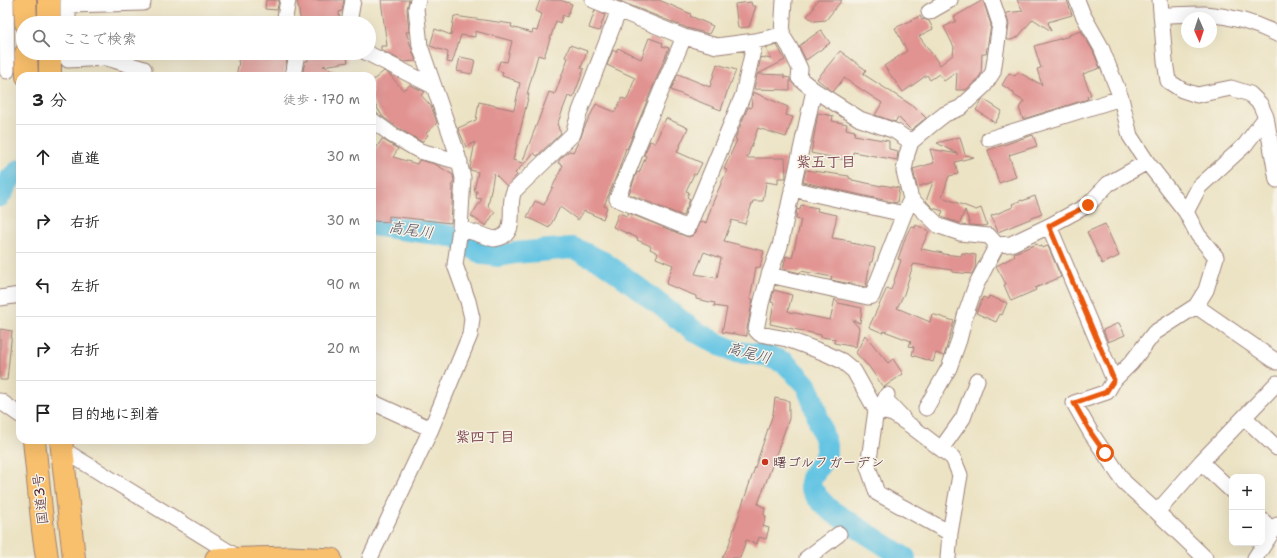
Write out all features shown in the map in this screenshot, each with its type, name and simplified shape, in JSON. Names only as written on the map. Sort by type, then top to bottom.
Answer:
[{"type":"highway","points":[[25,0],[26,16]]},
{"type":"highway","points":[[53,16],[62,2]]},
{"type":"highway","name":"国道3号","points":[[34,444],[43,530],[48,558]]},
{"type":"highway","name":"国道3号","points":[[62,444],[74,558]]},
{"type":"main road","points":[[215,558],[290,556],[332,558]]},
{"type":"street","points":[[6,0],[17,70]]},
{"type":"street","points":[[66,16],[62,2],[143,3],[143,0]]},
{"type":"street","points":[[285,16],[288,0]]},
{"type":"street","points":[[350,16],[353,0]]},
{"type":"street","points":[[370,558],[431,430],[470,335],[472,318],[468,301],[455,266],[460,228],[463,178],[460,162],[420,46],[416,8],[418,0]]},
{"type":"street","points":[[593,0],[684,37],[717,46],[782,36]]},
{"type":"street","points":[[784,0],[782,36],[790,48],[800,70],[800,78],[814,90],[860,119],[895,131],[911,142]]},
{"type":"street","points":[[928,12],[950,0]]},
{"type":"street","points":[[992,0],[1000,24],[993,72],[984,86],[960,108],[945,114],[911,142],[904,171],[911,199],[939,226],[960,233],[989,236],[997,245]]},
{"type":"street","points":[[1077,0],[1083,16],[1107,62],[1121,98],[1130,136],[1147,162],[1186,212],[1198,235],[1216,257],[1206,290],[1196,306],[1154,333],[1131,363],[1114,380],[1106,392],[1074,403],[1091,433],[1124,482],[1158,512],[1195,555]]},
{"type":"street","points":[[1160,0],[1168,82],[1182,90],[1197,95],[1231,88],[1250,94],[1260,104],[1266,117],[1277,180]]},
{"type":"street","points":[[460,228],[494,239],[500,238],[508,231],[511,222],[512,196],[514,191],[573,134],[580,111],[619,10]]},
{"type":"street","points":[[1161,15],[1206,14],[1242,20],[1277,34]]},
{"type":"street","points":[[684,37],[617,199],[688,228],[743,95],[755,41]]},
{"type":"street","points":[[376,58],[433,86]]},
{"type":"street","points":[[57,61],[74,60]]},
{"type":"street","points":[[115,60],[144,69]]},
{"type":"street","points":[[294,72],[296,60]]},
{"type":"street","points":[[814,90],[780,246],[769,275],[756,330],[760,334],[787,339],[825,353],[842,361],[854,371],[876,410],[868,467],[877,493],[950,533]]},
{"type":"street","points":[[989,139],[1121,98]]},
{"type":"street","points":[[1186,212],[1199,187],[1244,145],[1266,117]]},
{"type":"street","points":[[376,123],[392,135],[420,151],[460,162]]},
{"type":"street","points":[[997,245],[1011,244],[1088,205],[1108,184],[1147,162]]},
{"type":"street","points":[[792,189],[904,214]]},
{"type":"street","points":[[769,275],[868,297],[872,296],[911,199]]},
{"type":"street","points":[[1049,226],[1114,380]]},
{"type":"street","points":[[926,408],[949,368],[976,285],[997,245]]},
{"type":"street","points":[[0,298],[16,296]]},
{"type":"street","points":[[1196,306],[1277,362]]},
{"type":"street","points":[[941,449],[963,418],[977,380]]},
{"type":"street","points":[[1158,512],[1201,462],[1245,418],[1277,383]]},
{"type":"street","points":[[887,395],[885,400],[911,426]]},
{"type":"street","points":[[0,401],[16,412]]},
{"type":"street","points":[[376,404],[431,430]]},
{"type":"street","points":[[876,410],[892,414],[911,426],[953,458],[960,475],[950,533],[948,558]]},
{"type":"street","points":[[1245,418],[1277,448]]},
{"type":"street","points":[[62,444],[200,536],[237,557]]},
{"type":"street","points":[[1201,462],[1229,489]]},
{"type":"street","points":[[1255,558],[1275,528],[1265,522]]},
{"type":"street","points":[[807,558],[839,534]]},
{"type":"building","points":[[266,0],[279,0],[277,10],[265,9]]},
{"type":"building","points":[[297,0],[344,0],[342,11],[339,12],[339,16],[300,16]]},
{"type":"building","points":[[381,0],[409,0],[407,9],[409,32],[406,32],[416,61],[404,62],[381,50],[381,46],[387,46]]},
{"type":"building","points":[[540,0],[560,0],[572,4],[567,17],[563,15],[560,23],[556,21],[544,57],[538,55],[527,94],[529,94],[513,160],[522,163],[549,92],[555,94],[568,58],[565,57],[570,45],[587,51],[581,68],[584,69],[573,98],[568,96],[557,125],[561,133],[537,156],[534,153],[515,173],[517,175],[507,186],[494,173],[488,207],[495,212],[486,226],[471,216],[482,199],[476,198],[477,191],[474,191],[478,172],[470,170],[475,142],[466,147],[458,128],[476,120],[479,102],[514,110],[520,83],[502,76],[503,72],[497,70],[500,61],[507,62],[512,41],[475,31],[475,37],[461,35],[452,63],[447,62],[448,52],[430,46],[435,29],[451,35],[454,16],[512,24],[511,27],[532,33],[533,30],[537,31],[542,14],[536,11]]},
{"type":"building","points":[[617,0],[659,0],[691,14],[690,16],[713,26],[709,34],[687,28]]},
{"type":"building","points":[[818,0],[842,0],[826,20],[814,21],[807,16],[814,8],[813,6]]},
{"type":"building","points":[[983,0],[991,25],[986,54],[982,54],[981,74],[977,80],[966,90],[956,90],[957,72],[944,81],[939,74],[930,80],[927,75],[903,92],[884,66],[907,51],[895,28],[920,16],[922,20],[924,19],[929,21],[933,29],[919,36],[940,65],[953,55],[954,47],[944,27],[956,21],[954,17]]},
{"type":"building","points":[[1017,0],[1067,0],[1072,15],[1048,22],[1051,31],[1033,19],[1018,37],[1007,40],[1009,25],[1006,13],[1023,11]]},
{"type":"building","points":[[751,2],[752,6],[756,6],[749,27],[738,28],[735,4]]},
{"type":"building","points":[[595,10],[605,15],[599,31],[589,28]]},
{"type":"building","points":[[821,30],[830,43],[806,60],[799,46]]},
{"type":"building","points":[[1081,31],[1093,51],[1100,68],[1083,74],[1091,95],[1087,96],[1088,99],[1023,119],[1019,108],[1024,101],[1015,96],[1013,92],[1002,85],[1009,73],[1015,76],[1018,72],[1042,85],[1037,69],[1041,68],[1034,46],[1070,36],[1069,35]]},
{"type":"building","points":[[649,38],[663,43],[662,46],[669,48],[627,149],[626,148],[604,206],[607,207],[603,219],[584,211],[578,220],[560,207],[549,228],[527,217],[535,201],[544,205],[563,165],[558,163],[560,159],[569,151],[573,152],[596,104],[615,112],[622,98],[627,100],[635,78],[607,65],[613,50],[616,52],[618,48],[641,59]]},
{"type":"building","points":[[777,45],[785,60],[758,74],[784,75],[784,77],[790,78],[790,90],[754,89],[761,57],[771,59],[766,48]]},
{"type":"building","points":[[840,51],[866,70],[863,74],[916,108],[926,118],[911,130],[898,117],[895,122],[875,115],[882,103],[844,78],[833,92],[817,79]]},
{"type":"building","points":[[460,57],[475,60],[471,74],[457,71]]},
{"type":"building","points":[[238,60],[287,60],[285,72],[237,72]]},
{"type":"building","points":[[348,60],[348,62],[323,66],[337,72],[303,72],[305,61]]},
{"type":"building","points":[[717,64],[736,70],[721,110],[671,90],[678,74],[710,87]]},
{"type":"building","points":[[384,71],[390,75],[403,90],[410,85],[425,92],[421,95],[431,106],[437,123],[426,133],[428,135],[422,142],[383,117],[376,106],[376,78]]},
{"type":"building","points":[[753,92],[788,107],[786,115],[793,117],[786,137],[758,128],[747,158],[785,158],[786,178],[778,178],[778,184],[766,182],[763,201],[753,201],[745,224],[732,220],[724,241],[764,251],[760,268],[756,267],[750,299],[753,299],[747,328],[747,336],[722,332],[727,308],[714,306],[715,303],[696,299],[696,296],[666,284],[673,265],[656,258],[658,253],[650,249],[651,246],[637,240],[638,238],[613,227],[619,213],[627,216],[628,213],[685,236],[689,237],[693,235],[701,221],[706,223],[713,202],[727,170],[724,169],[737,140],[735,139],[748,107],[751,108]],"holes":[[[704,252],[721,258],[717,278],[695,274]]]},
{"type":"building","points":[[983,99],[1002,111],[995,123],[976,110]]},
{"type":"building","points":[[818,113],[833,116],[832,121],[847,124],[846,129],[855,131],[854,135],[889,141],[889,149],[898,151],[897,160],[853,152],[851,161],[811,153]]},
{"type":"building","points":[[666,118],[688,128],[677,152],[702,163],[696,175],[694,174],[686,191],[689,192],[687,197],[690,199],[683,216],[629,194],[637,172],[639,173],[646,156],[644,155],[650,141],[655,143]]},
{"type":"building","points":[[1033,135],[1037,146],[1009,155],[1016,177],[999,183],[988,150]]},
{"type":"building","points":[[960,137],[965,155],[974,157],[955,162],[958,174],[949,176],[942,197],[976,210],[981,208],[987,225],[970,225],[965,210],[960,223],[944,218],[941,215],[943,211],[933,208],[926,201],[933,182],[917,187],[913,169],[934,163],[930,149],[958,154],[937,143]]},
{"type":"building","points":[[382,139],[398,149],[393,157],[417,164],[419,160],[435,164],[453,175],[454,181],[451,186],[453,187],[451,223],[389,216],[389,222],[376,221],[376,149]]},
{"type":"building","points":[[806,170],[849,176],[852,180],[899,188],[897,203],[803,182]]},
{"type":"building","points":[[1035,196],[1042,214],[998,232],[991,216],[1013,207],[1012,204]]},
{"type":"building","points":[[801,205],[818,208],[817,211],[837,215],[832,238],[851,241],[851,243],[875,248],[872,262],[870,262],[866,287],[831,280],[832,277],[801,271],[800,273],[783,269],[786,256],[792,258],[801,220],[796,219],[797,209],[800,210]]},
{"type":"building","points":[[1105,224],[1119,256],[1102,264],[1087,232]]},
{"type":"building","points":[[916,225],[929,231],[921,249],[961,256],[962,253],[976,255],[975,268],[972,274],[913,265],[904,294],[897,308],[930,322],[932,314],[954,321],[944,356],[936,353],[933,362],[912,355],[914,347],[909,346],[911,341],[884,331],[883,333],[869,327],[887,288],[891,290],[901,260],[898,259],[906,236],[911,226],[915,228]]},
{"type":"building","points":[[1037,244],[1039,247],[1042,246],[1042,248],[1048,246],[1061,277],[1035,288],[1036,290],[1011,301],[1004,285],[1006,284],[996,266],[1015,256],[1014,253]]},
{"type":"building","points":[[774,290],[792,295],[788,311],[790,312],[830,320],[835,299],[838,303],[862,308],[860,323],[852,320],[859,328],[856,347],[834,343],[835,339],[821,337],[821,335],[770,324],[774,303],[771,302]]},
{"type":"building","points":[[989,296],[1007,303],[1002,315],[1000,314],[996,322],[976,313],[983,297],[988,299]]},
{"type":"building","points":[[1119,323],[1125,335],[1108,342],[1103,330]]},
{"type":"building","points":[[0,329],[12,331],[7,380],[0,380]]},
{"type":"building","points":[[865,335],[888,363],[893,359],[903,374],[884,387],[868,365],[856,353]]},
{"type":"building","name":"曙ゴルフガーデン","points":[[775,398],[789,401],[789,419],[758,504],[765,508],[764,515],[766,516],[763,526],[769,528],[766,539],[759,537],[757,544],[746,540],[740,558],[722,558],[728,547],[773,414]]},
{"type":"waterway","name":"高尾川","points":[[0,196],[10,179],[16,174]]},
{"type":"waterway","name":"高尾川","points":[[376,226],[451,236]]},
{"type":"waterway","name":"高尾川","points":[[463,243],[484,254],[499,256],[515,253],[573,248],[603,262],[693,330],[714,342],[736,352],[765,355],[785,363],[806,385],[813,401],[826,445],[826,455],[811,478],[810,486],[817,497],[830,510],[905,558]]},
{"type":"place","name":"曙ゴルフガーデン","points":[[765,462]]},
{"type":"district","name":"紫五丁目","points":[[826,162]]},
{"type":"district","name":"紫四丁目","points":[[485,437]]},
{"type":"route","points":[[1088,205],[1049,226],[1114,380],[1106,392],[1074,403],[1091,433],[1105,453]]}]
